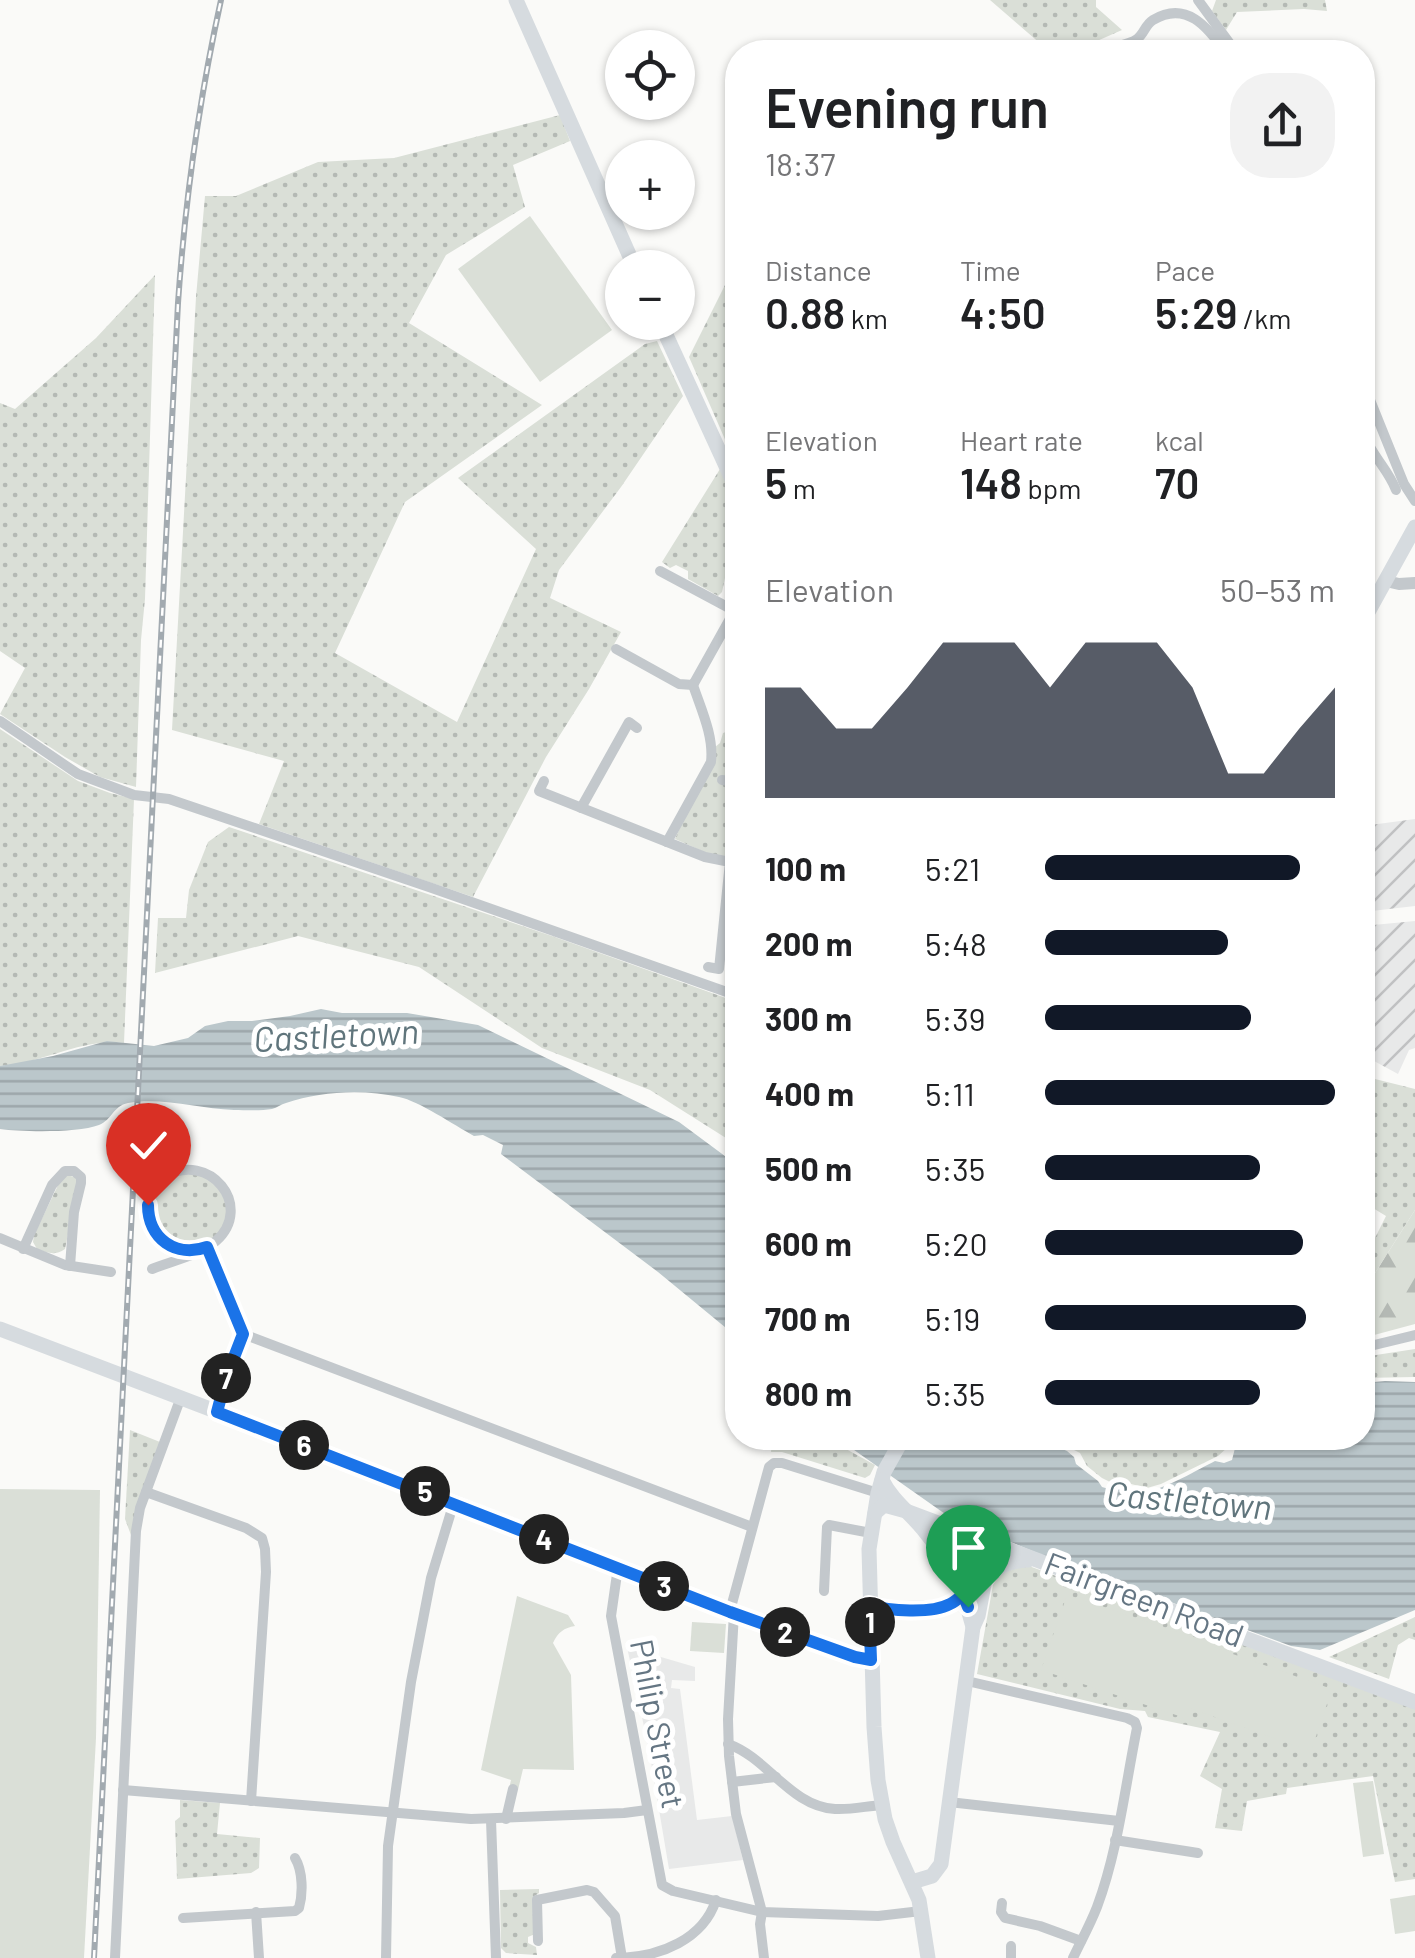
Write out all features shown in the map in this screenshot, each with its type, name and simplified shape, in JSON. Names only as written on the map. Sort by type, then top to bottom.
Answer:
[{"type":"main road","points":[[516,0],[627,250]]},
{"type":"main road","points":[[668,340],[725,464]]},
{"type":"main road","points":[[1375,600],[1415,527]]},
{"type":"main road","points":[[0,1329],[732,1612],[838,1652],[871,1660]]},
{"type":"main road","points":[[897,1450],[881,1481],[868,1565],[876,1765],[892,1842],[921,1911],[928,1958]]},
{"type":"main road","points":[[881,1481],[938,1548],[963,1594],[974,1627]]},
{"type":"main road","name":"Fairgreen Road","points":[[875,1513],[884,1505],[906,1511],[1415,1702]]},
{"type":"main road","points":[[869,1605],[886,1610],[934,1608],[950,1604],[1006,1562],[1042,1562]]},
{"type":"main road","points":[[912,1882],[932,1876],[941,1864],[984,1579]]},
{"type":"street","points":[[1200,1],[1228,40]]},
{"type":"street","points":[[1138,40],[1154,18],[1184,13],[1198,19],[1217,40]]},
{"type":"street","points":[[1375,412],[1404,484],[1415,501]]},
{"type":"street","points":[[1391,452],[1375,457],[1389,472],[1396,490]]},
{"type":"street","points":[[660,572],[680,575],[725,605]]},
{"type":"street","points":[[1386,580],[1415,583]]},
{"type":"street","points":[[667,842],[711,762],[708,730],[693,685],[725,628]]},
{"type":"street","points":[[616,649],[679,684],[693,685]]},
{"type":"street","points":[[0,721],[78,774],[134,795],[169,799],[198,808],[725,991]]},
{"type":"street","points":[[581,808],[629,722],[638,728]]},
{"type":"street","points":[[544,781],[539,791],[705,858],[725,861]]},
{"type":"street","points":[[708,967],[719,969],[725,911]]},
{"type":"street","points":[[152,1269],[205,1248],[220,1237],[228,1224],[230,1203],[223,1187],[212,1176],[193,1169],[178,1170],[164,1177],[150,1196],[148,1212],[152,1227],[162,1241],[178,1250],[205,1248]]},
{"type":"street","points":[[23,1249],[52,1185],[65,1171],[74,1171],[81,1183],[74,1212],[70,1266]]},
{"type":"street","points":[[0,1238],[70,1266],[111,1272]]},
{"type":"street","points":[[205,1248],[243,1334],[217,1412]]},
{"type":"street","points":[[243,1334],[752,1527]]},
{"type":"street","points":[[1375,1345],[1415,1335]]},
{"type":"street","points":[[115,1958],[136,1531],[140,1508],[180,1397]]},
{"type":"street","points":[[764,1958],[762,1912],[736,1814],[728,1744],[732,1612],[752,1527],[768,1467],[774,1463],[881,1481]]},
{"type":"street","points":[[146,1492],[246,1528],[262,1538],[266,1572],[251,1802]]},
{"type":"street","points":[[386,1958],[388,1846],[411,1682],[432,1578],[454,1502]]},
{"type":"street","points":[[824,1591],[829,1524],[871,1533]]},
{"type":"street","name":"Philip Street","points":[[618,1568],[611,1616],[660,1880],[666,1888],[716,1900]]},
{"type":"street","points":[[967,1681],[1136,1722],[1115,1840],[1097,1907],[1073,1958]]},
{"type":"street","points":[[728,1744],[745,1752],[816,1805],[832,1809],[882,1805]]},
{"type":"street","points":[[732,1782],[776,1777]]},
{"type":"street","points":[[506,1819],[513,1789]]},
{"type":"street","points":[[123,1790],[491,1820],[647,1810]]},
{"type":"street","points":[[948,1802],[1119,1822]]},
{"type":"street","points":[[491,1820],[496,1958]]},
{"type":"street","points":[[1115,1840],[1198,1853]]},
{"type":"street","points":[[183,1918],[299,1908],[300,1868],[296,1858]]},
{"type":"street","points":[[538,1941],[537,1900],[587,1890],[598,1895],[615,1916],[619,1958],[655,1954],[682,1942],[704,1920],[716,1900],[762,1912],[878,1916],[921,1911]]},
{"type":"street","points":[[1002,1903],[1004,1918],[1081,1941]]},
{"type":"street","points":[[256,1912],[259,1958]]},
{"type":"shaded area","points":[[1415,819],[1415,906],[1375,911],[1375,824]]},
{"type":"shaded area","points":[[1415,921],[1415,1048],[1409,1050],[1398,1074],[1375,1062],[1375,925]]},
{"type":"shaded area","points":[[627,1647],[695,1667],[695,1681],[672,1680],[671,1688],[680,1689],[697,1820],[732,1816],[743,1860],[669,1869]]},
{"type":"green space","points":[[990,0],[1096,0],[1096,7],[1122,30],[1099,40],[1036,40]]},
{"type":"green space","points":[[1216,0],[1325,0],[1327,11],[1237,12],[1226,30],[1212,11]]},
{"type":"green space","points":[[560,115],[570,141],[513,165],[525,207],[446,255],[409,323],[542,405],[405,502],[335,653],[457,722],[536,549],[458,478],[645,344],[657,341],[683,396],[559,570],[550,598],[621,632],[546,757],[473,897],[259,824],[284,761],[172,730],[205,196],[236,196],[318,162],[394,158]]},
{"type":"green space","points":[[530,216],[605,320],[605,335],[540,382],[458,269]]},
{"type":"green space","points":[[155,275],[136,787],[100,777],[0,714],[25,668],[0,651],[0,403],[15,409],[96,338]]},
{"type":"green space","points":[[725,285],[725,440],[689,357]]},
{"type":"green space","points":[[720,469],[725,480],[722,592],[718,596],[688,579],[688,571],[676,565],[670,568],[662,562]]},
{"type":"green space","points":[[0,729],[78,781],[134,799],[124,1043],[92,1044],[0,1066]]},
{"type":"green space","points":[[723,733],[725,856],[718,858],[675,839]]},
{"type":"green space","points":[[229,827],[725,998],[725,1137],[650,1090],[542,1048],[419,967],[298,936],[155,973],[158,918],[186,918],[189,890],[208,842]]},
{"type":"green space","points":[[1375,1079],[1415,1089],[1415,1210],[1375,1273],[1375,1238],[1386,1216],[1375,1209]]},
{"type":"green space","points":[[189,1172],[216,1183],[227,1210],[216,1237],[189,1248],[162,1237],[151,1210],[162,1183]]},
{"type":"green space","points":[[66,1175],[75,1177],[78,1184],[65,1249],[48,1253],[37,1249],[34,1235]]},
{"type":"green space","points":[[1415,1210],[1415,1324],[1375,1335],[1375,1273]]},
{"type":"green space","points":[[1415,1349],[1415,1377],[1375,1378],[1375,1355]]},
{"type":"green space","points":[[130,1430],[160,1442],[131,1535],[125,1519]]},
{"type":"green space","points":[[848,1450],[875,1465],[865,1478],[771,1452]]},
{"type":"green space","points":[[1074,1450],[1225,1450],[1147,1488],[1102,1478],[1087,1466]]},
{"type":"green space","points":[[0,1489],[100,1490],[96,1738],[84,1958],[0,1958]]},
{"type":"green space","points":[[938,1531],[1018,1556],[967,1585]]},
{"type":"green space","points":[[1029,1566],[1415,1708],[1415,1879],[1395,1882],[1373,1776],[1287,1788],[1286,1794],[1247,1801],[1242,1831],[1215,1828],[1222,1789],[1200,1776],[1220,1732],[1148,1717],[1145,1711],[1120,1709],[977,1674],[993,1585],[1008,1571]]},
{"type":"green space","points":[[1067,1595],[1332,1689],[1311,1751],[1189,1708],[1185,1718],[1041,1670]]},
{"type":"green space","points":[[517,1596],[568,1615],[575,1626],[562,1631],[553,1643],[571,1675],[574,1770],[523,1769],[518,1790],[509,1789],[511,1780],[481,1770]]},
{"type":"green space","points":[[1415,1617],[1415,1640],[1409,1638],[1398,1645],[1389,1679],[1329,1657]]},
{"type":"green space","points":[[692,1622],[726,1624],[724,1653],[690,1651]]},
{"type":"green space","points":[[1373,1781],[1384,1854],[1363,1857],[1353,1783]]},
{"type":"green space","points":[[180,1800],[220,1803],[217,1834],[260,1838],[259,1868],[251,1873],[177,1879],[175,1821],[180,1817]]},
{"type":"green space","points":[[539,1889],[533,1897],[535,1934],[528,1937],[537,1955],[506,1953],[501,1948],[500,1890]]},
{"type":"green space","points":[[1415,1895],[1415,1931],[1395,1934],[1390,1899]]},
{"type":"water","name":"Castletown","points":[[321,1009],[342,1013],[407,1013],[478,1025],[679,1122],[725,1156],[725,1327],[501,1154],[503,1145],[483,1135],[474,1136],[407,1099],[342,1092],[258,1110],[141,1102],[123,1105],[103,1123],[90,1128],[0,1129],[0,1066],[107,1041],[154,1046],[188,1038],[205,1026]]},
{"type":"water","name":"Castletown","points":[[1375,1382],[1415,1382],[1415,1610],[1320,1650],[1291,1646],[1047,1557],[948,1516],[854,1450],[1065,1450],[1102,1487],[1148,1491],[1215,1461],[1232,1460],[1234,1450],[1375,1450]]},
{"type":"railway","points":[[94,1958],[178,303],[194,151],[221,0]]},
{"type":"route","points":[[148,1205],[149,1220],[162,1241],[183,1251],[207,1247],[243,1334],[217,1412],[855,1657],[871,1660],[869,1605],[886,1610],[934,1608],[950,1604],[963,1594],[968,1607]]}]
